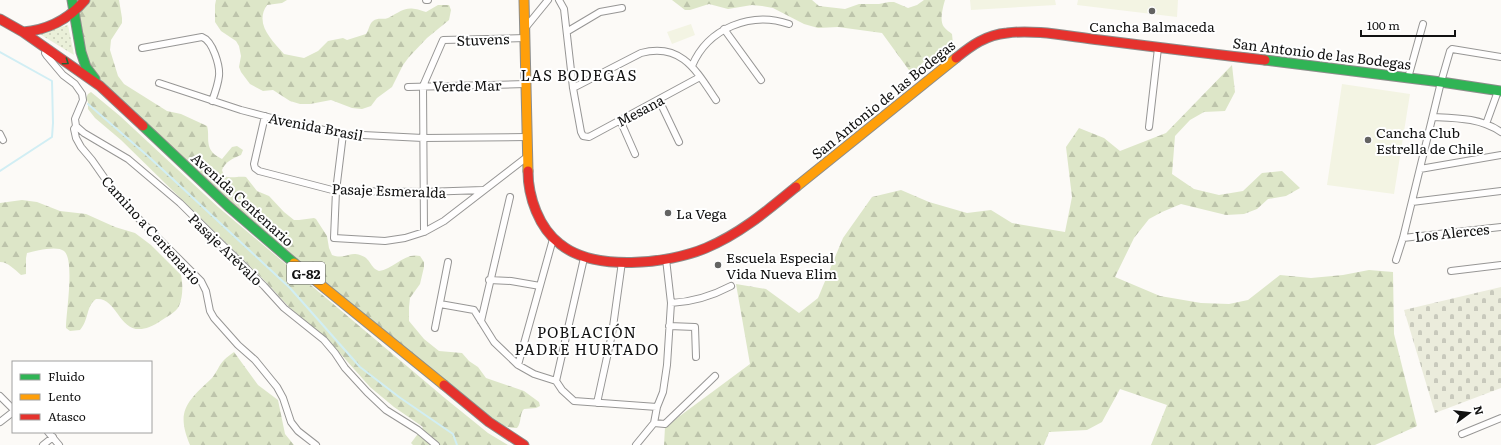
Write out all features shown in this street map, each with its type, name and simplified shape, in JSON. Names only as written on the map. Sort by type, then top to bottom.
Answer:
[{"type":"street","points":[[72,0],[79,45],[83,60],[86,67],[100,86]]},
{"type":"street","points":[[23,32],[36,31],[50,27],[62,20],[84,0]]},
{"type":"street","name":"San Antonio de las Bodegas","points":[[524,0],[526,27],[527,157],[528,177],[532,198],[539,218],[553,240],[567,250],[584,258],[600,261],[644,262],[666,259],[705,249],[727,238],[749,224],[972,45],[998,33],[1018,31],[1441,82],[1500,91]]},
{"type":"street","points":[[526,27],[548,0]]},
{"type":"street","points":[[559,0],[564,9],[568,31],[573,88],[641,53],[658,51],[680,57],[692,66],[716,100]]},
{"type":"street","points":[[568,31],[600,12],[622,8]]},
{"type":"street","name":"Avenida Centenario","points":[[0,19],[23,32],[100,86],[228,206],[294,263],[489,422],[524,445]]},
{"type":"street","points":[[692,66],[706,44],[724,29],[753,19],[769,19],[789,24]]},
{"type":"street","points":[[1408,78],[1423,24]]},
{"type":"street","points":[[724,29],[761,80]]},
{"type":"street","points":[[142,48],[202,37],[206,39],[216,56],[219,71],[219,79],[212,101]]},
{"type":"street","name":"Stuvens","points":[[422,86],[443,40],[526,38]]},
{"type":"street","points":[[1148,127],[1158,48]]},
{"type":"street","points":[[47,49],[45,53],[47,56],[63,75],[75,84],[83,96],[83,102],[75,119],[76,126]]},
{"type":"street","points":[[1396,260],[1403,238],[1441,82],[1451,49],[1501,57]]},
{"type":"street","name":"Mesana","points":[[573,88],[580,132],[584,136],[589,137],[700,77]]},
{"type":"street","name":"Avenida Brasil","points":[[159,83],[212,101],[265,116],[343,134],[423,138],[527,137]]},
{"type":"street","name":"Verde Mar","points":[[408,87],[526,84]]},
{"type":"street","points":[[422,86],[424,232]]},
{"type":"street","points":[[1486,124],[1500,91]]},
{"type":"street","points":[[659,100],[679,142]]},
{"type":"street","name":"Pasaje Esmeralda","points":[[265,116],[254,164],[255,168],[259,171],[336,191],[424,192],[483,190]]},
{"type":"street","points":[[1433,117],[1462,119],[1486,124],[1501,132]]},
{"type":"street","points":[[620,120],[635,154]]},
{"type":"street","name":"Camino a Centenario","points":[[76,126],[74,129],[78,143],[108,184],[132,212],[201,281],[206,291],[210,311],[214,318],[238,345],[255,360],[277,387],[283,398],[288,417],[294,427],[316,445]]},
{"type":"street","name":"Pasaje Arévalo","points":[[76,126],[84,133],[128,159],[180,203],[264,286],[284,308],[324,340],[345,368],[386,410],[418,430],[436,445]]},
{"type":"street","points":[[343,134],[336,191],[334,238],[390,240],[405,238],[424,232],[444,221],[527,157]]},
{"type":"street","points":[[1420,169],[1501,155]]},
{"type":"street","points":[[1412,202],[1501,191]]},
{"type":"street","points":[[481,321],[489,280],[510,197]]},
{"type":"street","name":"Los Alerces","points":[[1403,238],[1501,227]]},
{"type":"street","points":[[518,365],[553,240]]},
{"type":"street","points":[[556,382],[584,258]]},
{"type":"street","points":[[636,445],[654,423],[657,407],[663,392],[667,365],[671,303],[666,259]]},
{"type":"street","points":[[435,328],[448,262]]},
{"type":"street","points":[[597,403],[612,334],[622,262]]},
{"type":"street","points":[[1451,271],[1501,265]]},
{"type":"street","points":[[489,280],[511,281],[540,286]]},
{"type":"street","points":[[671,303],[700,299],[731,286]]},
{"type":"street","points":[[440,304],[474,310],[494,342],[518,365],[534,374],[556,382],[574,401],[657,407]]},
{"type":"street","points":[[669,326],[695,327],[696,357]]},
{"type":"street","points":[[654,423],[665,424],[715,376]]},
{"type":"street","points":[[0,396],[12,408]]},
{"type":"street","points":[[0,422],[12,413]]},
{"type":"street","points":[[1462,434],[1501,418]]},
{"type":"street","points":[[43,445],[51,435],[59,445]]},
{"type":"green space","points":[[89,0],[119,0],[122,23],[111,40],[110,50],[118,76],[124,84],[167,111],[181,114],[207,126],[211,151],[222,159],[232,147],[237,146],[243,150],[241,155],[232,159],[225,165],[222,170],[224,176],[246,177],[257,191],[269,196],[294,220],[316,219],[327,236],[332,255],[340,257],[356,254],[364,256],[376,270],[379,271],[384,270],[409,256],[420,256],[424,262],[424,267],[420,284],[410,298],[409,321],[424,339],[439,351],[462,353],[469,361],[478,367],[486,378],[524,391],[539,402],[540,406],[536,408],[524,409],[517,428],[506,426],[489,417],[264,232],[228,200],[140,120],[92,70],[88,63],[78,18],[80,10]]},
{"type":"green space","points":[[216,0],[287,0],[282,3],[267,5],[262,19],[266,31],[284,54],[304,58],[318,51],[328,41],[343,38],[347,40],[366,34],[373,21],[388,18],[402,10],[410,8],[426,12],[438,5],[449,5],[451,10],[449,20],[427,38],[409,57],[403,65],[392,87],[377,98],[371,106],[362,109],[352,108],[331,100],[310,104],[300,104],[290,101],[273,90],[263,91],[250,84],[239,67],[241,56],[239,46],[236,41],[221,31],[215,22]]},
{"type":"green space","points":[[672,0],[812,0],[819,6],[845,9],[859,4],[879,4],[889,2],[894,2],[908,8],[917,5],[924,0],[945,0],[942,21],[945,28],[952,34],[953,44],[946,51],[922,63],[914,77],[882,33],[838,27],[818,28],[804,24],[773,8],[762,6],[752,5],[728,9],[709,4],[690,10],[685,10]]},
{"type":"green space","points":[[970,0],[1055,0],[1056,5],[971,10]]},
{"type":"green space","name":"Cancha Balmaceda","points":[[1078,0],[1178,0],[1177,17],[1077,5]]},
{"type":"green space","points":[[691,24],[695,35],[672,44],[667,32]]},
{"type":"green space","points":[[68,25],[74,55],[38,33]]},
{"type":"green space","points":[[1232,65],[1235,92],[1225,111],[1204,112],[1190,120],[1175,136],[1172,174],[1194,189],[1219,195],[1243,191],[1262,173],[1282,171],[1300,188],[1286,196],[1268,199],[1257,209],[1244,214],[1226,215],[1181,204],[1162,212],[1149,219],[1134,238],[1115,277],[1160,296],[1201,303],[1229,304],[1248,300],[1280,275],[1311,278],[1343,275],[1369,270],[1393,272],[1394,334],[1417,426],[1375,445],[1151,445],[1167,405],[1120,389],[1102,422],[1087,430],[1049,432],[1044,445],[664,445],[665,427],[750,364],[736,284],[766,289],[799,313],[818,298],[843,238],[872,197],[901,190],[929,202],[967,213],[991,210],[1012,223],[1065,232],[1072,197],[1066,147],[1079,128],[1104,138],[1120,151],[1166,133]]},
{"type":"green space","name":"Cancha Club Estrella de Chile","points":[[1342,84],[1410,94],[1394,194],[1327,185]]},
{"type":"green space","points":[[91,92],[120,116],[218,207],[446,399],[488,433],[508,445],[413,445],[411,443],[423,427],[394,407],[370,387],[330,342],[289,307],[266,282],[121,140],[95,118],[88,109],[88,102],[86,98]]},
{"type":"green space","points":[[22,200],[37,202],[60,211],[86,214],[115,227],[135,233],[151,245],[181,275],[182,295],[178,308],[148,328],[137,329],[129,326],[122,320],[111,305],[104,300],[96,299],[91,305],[85,322],[80,330],[70,331],[66,328],[69,265],[64,251],[61,249],[51,248],[27,253],[26,274],[21,275],[9,265],[0,262],[0,203]]},
{"type":"green space","points":[[1501,287],[1501,388],[1435,413],[1404,310]]},
{"type":"green space","points":[[234,352],[258,385],[278,400],[285,434],[294,445],[190,445],[184,423],[186,407],[196,393],[212,378],[222,362]]},
{"type":"waterway","points":[[0,52],[52,81],[53,123],[52,137],[0,171]]},
{"type":"waterway","points":[[88,104],[149,157],[290,288],[360,367],[399,397],[453,434],[457,445]]},
{"type":"traffic: fast","points":[[72,0],[81,52],[86,67],[95,79]]},
{"type":"traffic: fast","points":[[1265,60],[1501,91]]},
{"type":"traffic: fast","points":[[143,126],[228,206],[294,263]]},
{"type":"traffic: slow","points":[[524,0],[528,171]]},
{"type":"traffic: slow","points":[[796,187],[956,58]]},
{"type":"traffic: slow","points":[[294,263],[444,385]]},
{"type":"traffic: jam","points":[[23,32],[41,29],[57,23],[72,13],[85,0]]},
{"type":"traffic: jam","points":[[0,19],[23,32],[100,86],[143,126]]},
{"type":"traffic: jam","points":[[956,58],[986,38],[999,34],[1030,32],[1265,60]]},
{"type":"traffic: jam","points":[[528,171],[530,191],[536,211],[546,230],[560,244],[574,253],[592,259],[611,262],[652,261],[690,254],[706,248],[742,229],[796,187]]},
{"type":"traffic: jam","points":[[444,385],[489,422],[524,445]]},
{"type":"place","name":"Cancha Balmaceda","points":[[1152,11]]},
{"type":"place","name":"Cancha Club Estrella de Chile","points":[[1368,140]]},
{"type":"place","name":"La Vega","points":[[668,213]]},
{"type":"place","name":"Escuela Especial Vida Nueva Elim","points":[[718,265]]},
{"type":"district","name":"LAS BODEGAS","points":[[579,74]]},
{"type":"district","name":"POBLACIÓN PADRE HURTADO","points":[[587,340]]}]
